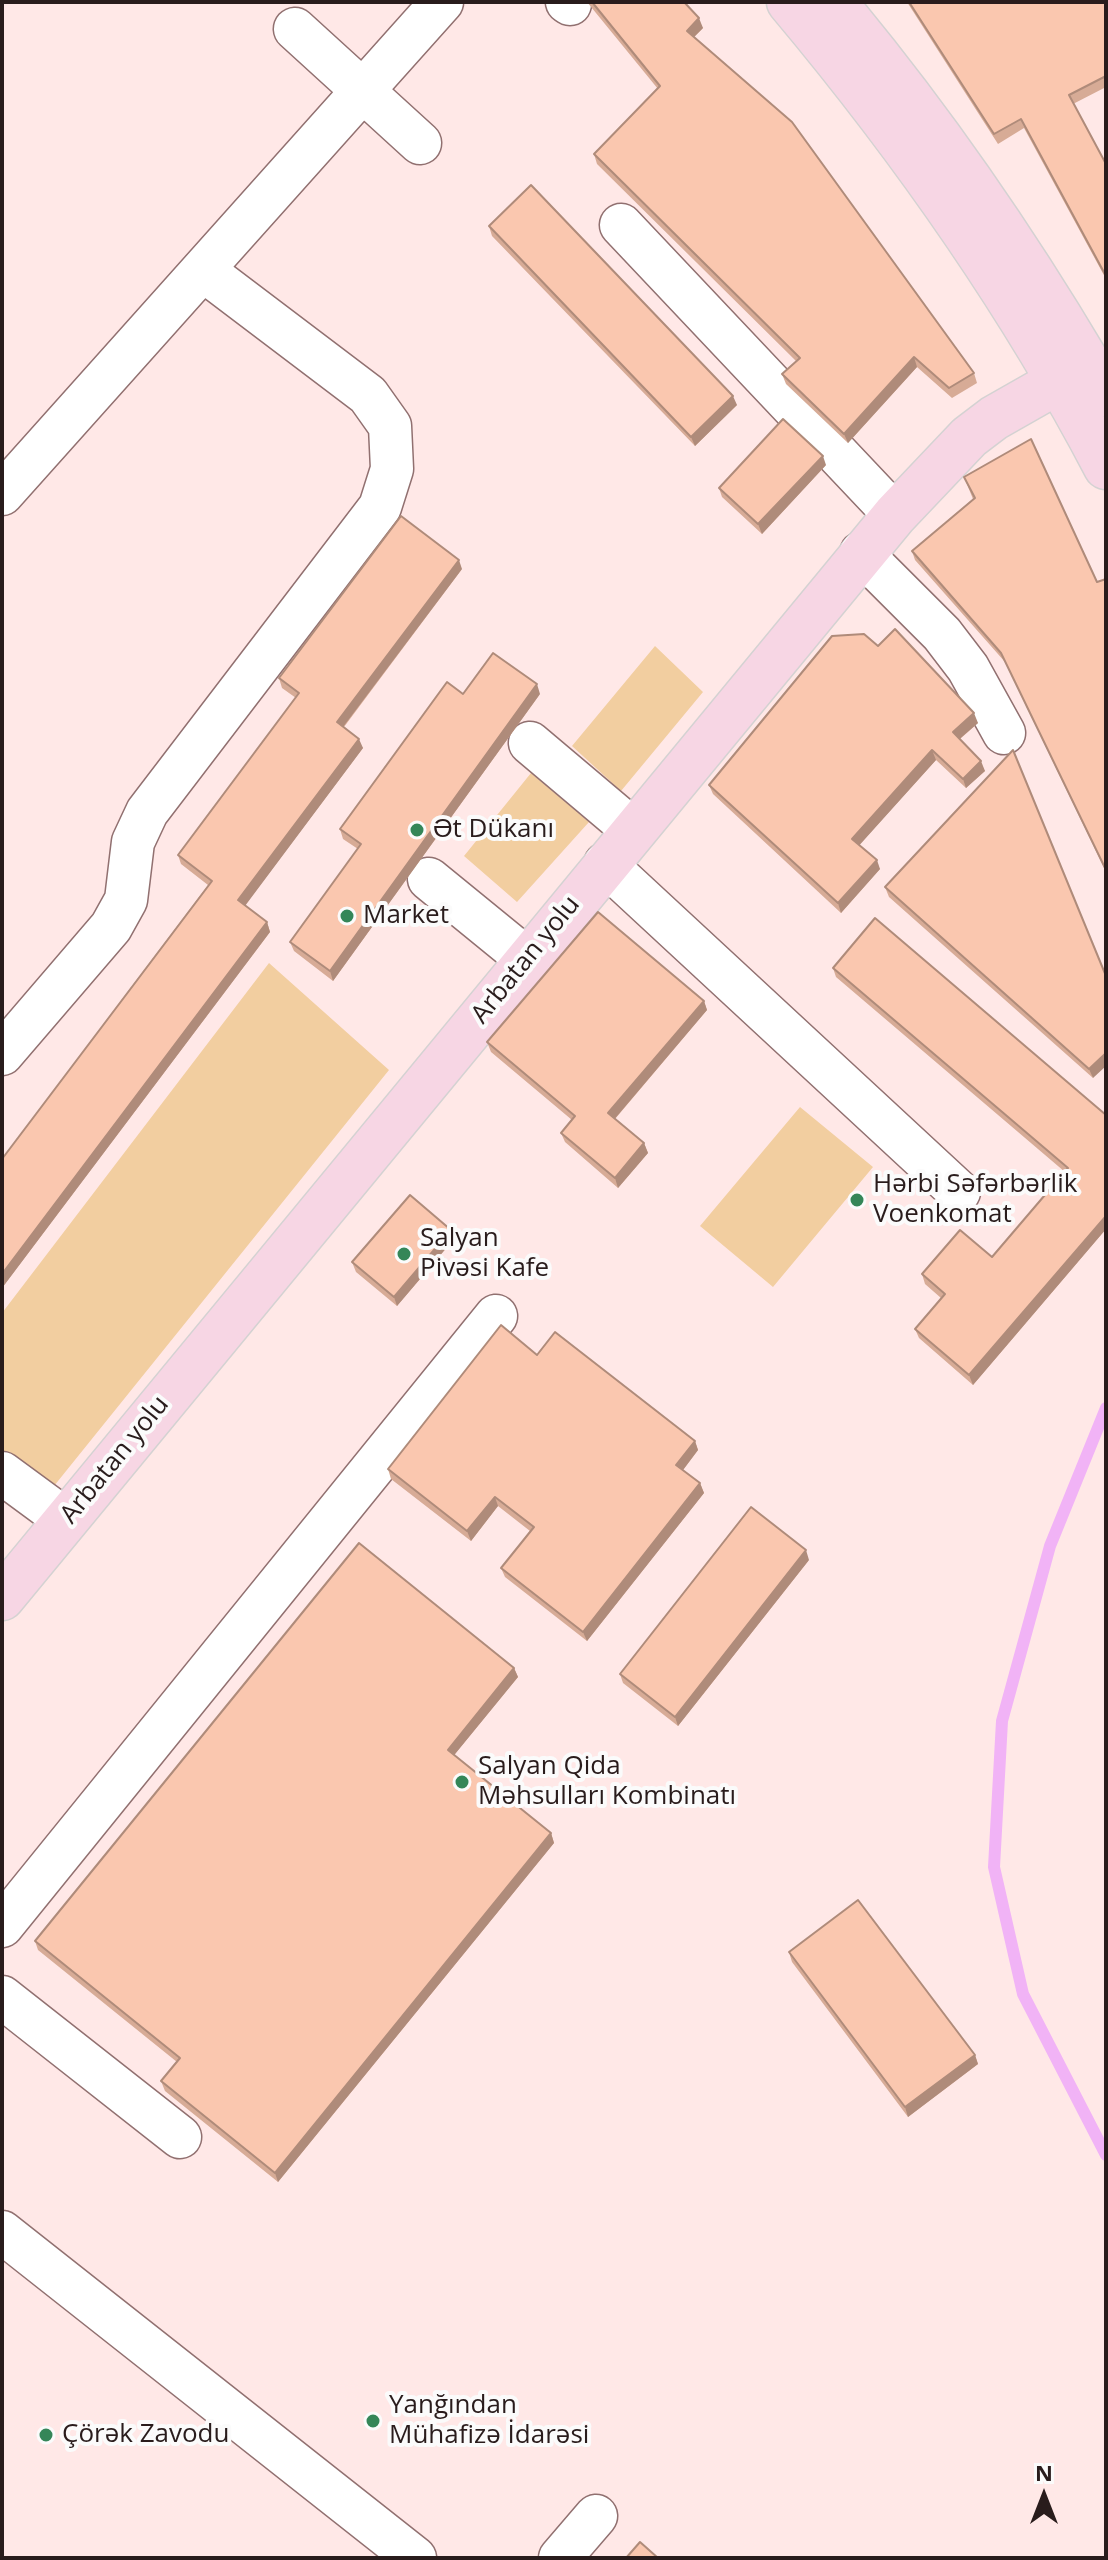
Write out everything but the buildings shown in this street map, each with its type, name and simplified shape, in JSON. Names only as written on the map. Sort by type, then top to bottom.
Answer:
[{"type":"main road","points":[[789,2],[921,171],[1021,318],[1084,380]]},
{"type":"main road","points":[[834,2],[958,164],[1049,297],[1084,380],[1106,467]]},
{"type":"main road","name":"Arbatan yolu","points":[[2,1598],[861,553],[969,437],[1084,380]]},
{"type":"street","points":[[2,494],[442,2]]},
{"type":"street","points":[[295,29],[420,143]]},
{"type":"street","points":[[621,225],[895,515]]},
{"type":"street","points":[[2,1054],[111,927],[126,900],[133,842],[147,812],[380,507],[392,469],[390,426],[368,395],[203,270]]},
{"type":"street","points":[[861,553],[942,634],[968,668],[1004,733]]},
{"type":"street","points":[[530,743],[633,830]]},
{"type":"street","points":[[605,864],[959,1192]]},
{"type":"street","points":[[429,879],[527,959]]},
{"type":"street","points":[[2,1926],[496,1316]]},
{"type":"street","points":[[2,1473],[66,1520]]},
{"type":"street","points":[[2,1997],[180,2137]]},
{"type":"street","points":[[2,2232],[415,2558]]},
{"type":"street","points":[[560,2558],[596,2516]]},
{"type":"shaded area","points":[[655,646],[703,692],[621,791],[572,746]]},
{"type":"shaded area","points":[[531,773],[589,822],[517,902],[464,856]]},
{"type":"shaded area","points":[[269,963],[389,1070],[54,1486],[2,1450],[2,1313]]},
{"type":"shaded area","points":[[800,1107],[873,1167],[773,1287],[700,1226]]},
{"type":"waterway","points":[[1106,1408],[1050,1546],[1002,1721],[994,1867],[1023,1994],[1106,2155]]},
{"type":"place","name":"Ət Dükanı","points":[[417,830]]},
{"type":"place","name":"Market","points":[[347,916]]},
{"type":"place","name":"Hərbi Səfərbərlik Voenkomat","points":[[857,1200]]},
{"type":"place","name":"Salyan Pivəsi Kafe","points":[[404,1254]]},
{"type":"place","name":"Salyan Qida Məhsulları Kombinatı","points":[[462,1782]]},
{"type":"place","name":"Yanğından Mühafizə İdarəsi","points":[[373,2421]]},
{"type":"place","name":"Çörək Zavodu","points":[[46,2435]]}]
